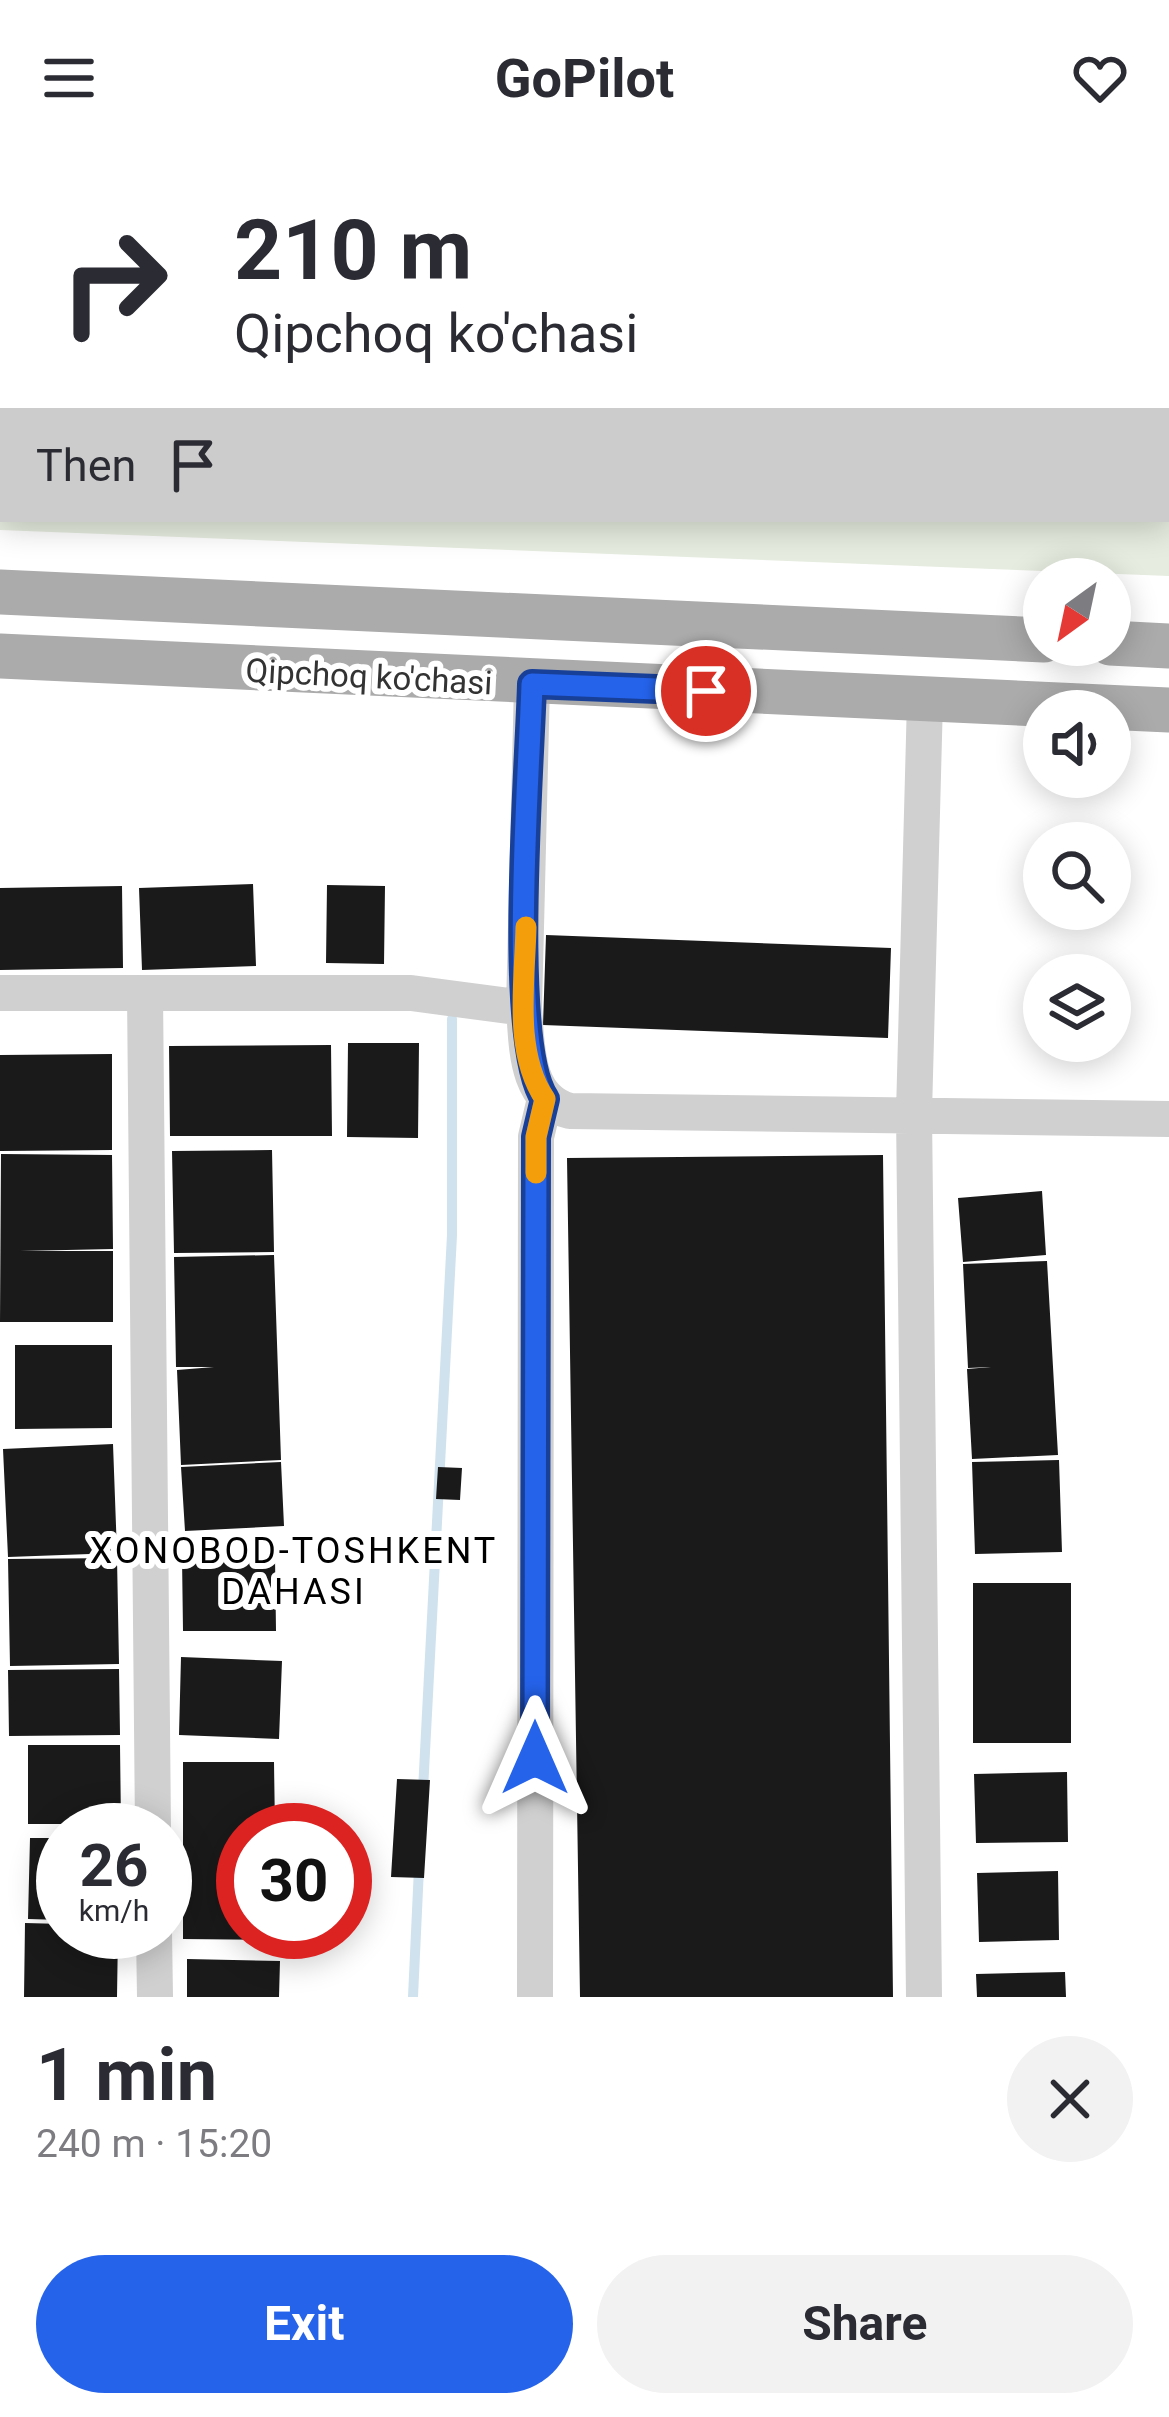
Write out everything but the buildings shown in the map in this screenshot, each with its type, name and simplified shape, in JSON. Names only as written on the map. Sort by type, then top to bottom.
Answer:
[{"type":"main road","name":"Qipchoq ko'chasi","points":[[0,592],[1023,639]]},
{"type":"main road","points":[[417,611],[429,618],[444,646],[436,666],[418,679]]},
{"type":"main road","points":[[1131,644],[1169,646]]},
{"type":"main road","name":"Qipchoq ko'chasi","points":[[0,656],[418,679],[1169,710]]},
{"type":"street","points":[[532,684],[524,1008],[532,1076],[545,1099],[570,1111],[1169,1119]]},
{"type":"street","points":[[924,1997],[914,1113],[925,700]]},
{"type":"street","points":[[0,993],[454,997],[524,1008]]},
{"type":"street","points":[[145,993],[153,1803]]},
{"type":"street","points":[[535,1997],[536,1137],[545,1099]]},
{"type":"street","points":[[154,1959],[155,1997]]},
{"type":"shaded area","points":[[0,522],[1169,522],[1169,576],[1131,575],[1131,558],[1023,558],[1023,570],[0,530]]},
{"type":"waterway","points":[[423,1790],[452,1235],[452,1019]]},
{"type":"waterway","points":[[413,1997],[419,1868]]},
{"type":"slow traffic","points":[[526,927],[527,1046],[532,1076],[545,1099],[538,1118],[536,1173]]},
{"type":"district","name":"XONOBOD-TOSHKENT DAHASI","points":[[294,1570]]},
{"type":"route","points":[[535,1758],[536,1137],[545,1099],[532,1076],[524,1008],[532,684],[706,691]]}]
